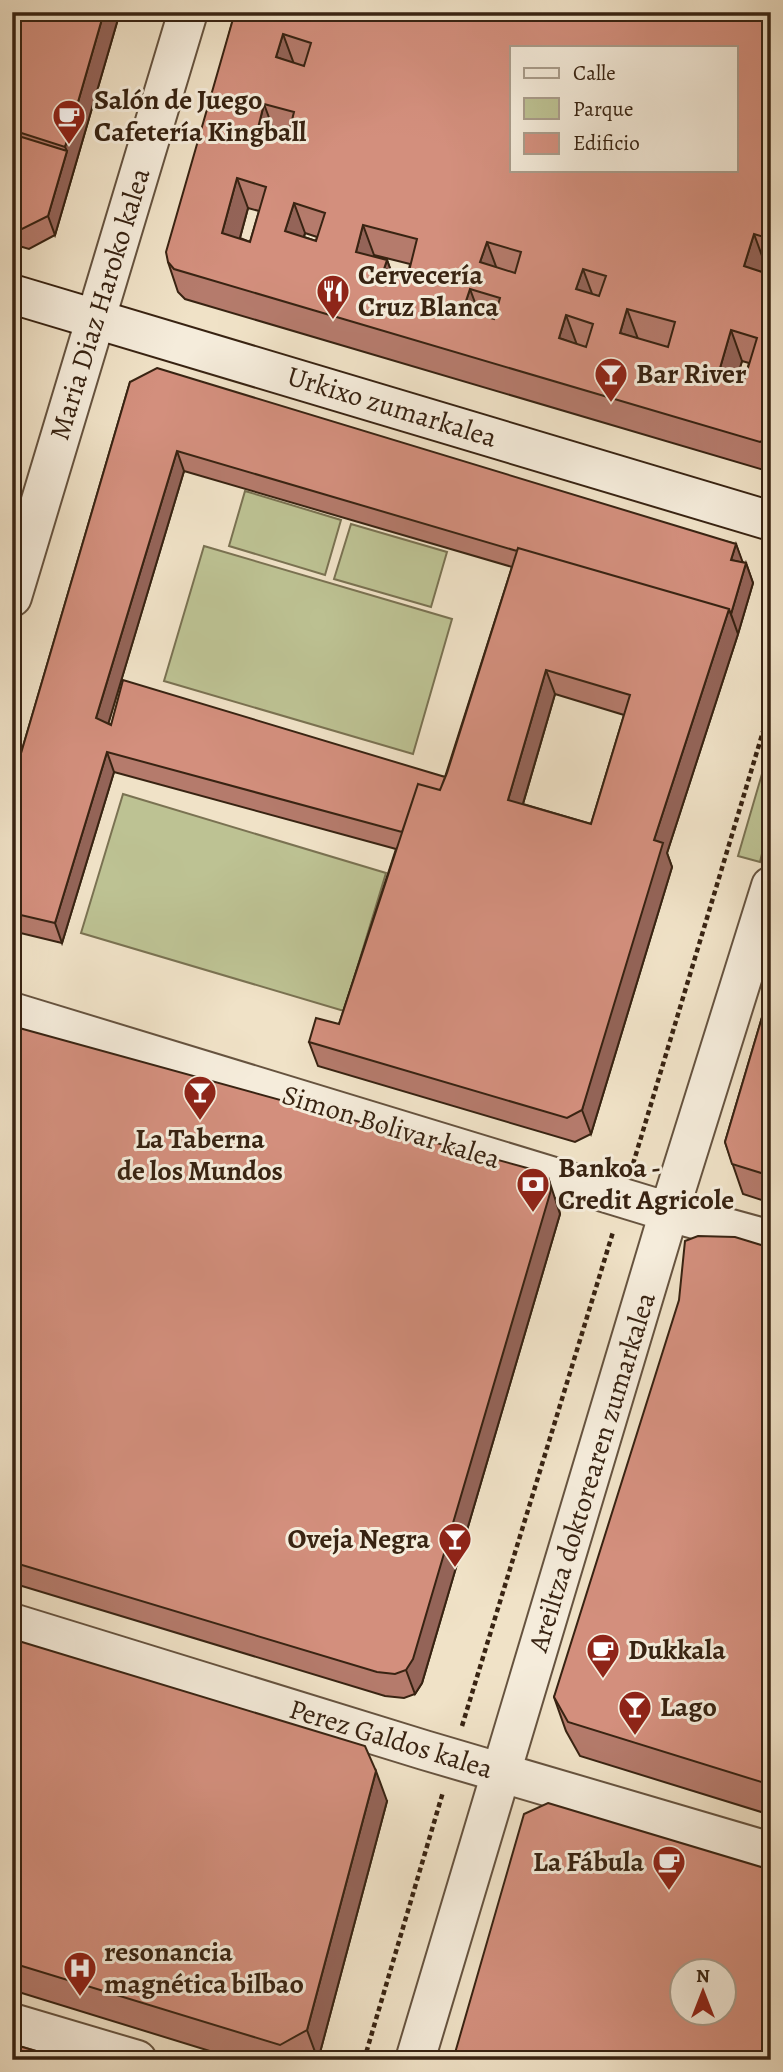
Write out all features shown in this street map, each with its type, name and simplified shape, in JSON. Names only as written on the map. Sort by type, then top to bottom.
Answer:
[{"type":"street","name":"Maria Diaz Haroko kalea","points":[[12,597],[188,12]]},
{"type":"street","name":"Urkixo zumarkalea","points":[[12,294],[771,521]]},
{"type":"street","name":"Areiltza doktorearen zumarkalea","points":[[415,2060],[669,1212],[771,886]]},
{"type":"street","name":"Simon Bolivar kalea","points":[[12,1012],[669,1212],[771,1240]]},
{"type":"street","name":"Perez Galdos kalea","points":[[12,1623],[452,1758],[771,1852]]},
{"type":"street","points":[[12,2023],[137,2060]]},
{"type":"path","points":[[364,2060],[452,1758]]},
{"type":"green space","points":[[245,491],[341,520],[325,575],[229,546]]},
{"type":"green space","points":[[351,524],[447,552],[431,607],[334,579]]},
{"type":"green space","points":[[204,546],[452,619],[413,754],[164,681]]},
{"type":"green space","points":[[771,743],[771,817],[760,862],[738,856]]},
{"type":"green space","points":[[123,794],[386,873],[344,1011],[81,933]]},
{"type":"building","points":[[12,12],[104,12],[65,147],[12,130]]},
{"type":"building","points":[[235,12],[771,12],[771,239],[754,234],[744,266],[771,275],[771,436],[760,442],[174,269],[168,262],[166,252]],"holes":[[[283,34],[311,43],[304,66],[276,57]],[[264,104],[294,112],[288,136],[258,128]],[[237,178],[266,187],[250,242],[222,233]],[[294,203],[325,213],[316,241],[285,231]],[[363,225],[417,239],[408,275],[384,269],[387,260],[356,252]],[[487,242],[521,252],[515,273],[480,262]],[[583,269],[606,276],[599,296],[576,289]],[[470,289],[500,298],[494,319],[463,310]],[[627,309],[675,322],[668,347],[620,333]],[[566,315],[593,324],[586,347],[559,338]],[[731,330],[757,338],[744,381],[718,375]]]},
{"type":"building","points":[[12,134],[67,151],[48,216],[22,229],[12,227],[12,163],[16,150],[12,149]]},
{"type":"building","points":[[157,368],[736,544],[731,560],[746,563],[731,614],[729,609],[518,548],[517,551],[177,451],[96,718],[111,725],[123,680],[445,777],[440,790],[418,784],[402,832],[107,752],[55,923],[12,913],[12,784],[130,382]]},
{"type":"building","points":[[518,548],[729,609],[654,840],[663,843],[582,1110],[567,1118],[309,1042],[316,1018],[339,1024],[418,784],[440,790]],"holes":[[[546,670],[630,695],[591,824],[508,800]]]},
{"type":"building","points":[[771,987],[771,1176],[732,1164],[725,1142]]},
{"type":"building","points":[[12,1026],[538,1171],[549,1180],[551,1190],[413,1659],[406,1670],[395,1674],[377,1672],[12,1562]]},
{"type":"building","points":[[698,1236],[735,1237],[771,1248],[771,1785],[568,1722],[554,1697],[679,1300],[685,1241]]},
{"type":"building","points":[[12,1639],[365,1746],[376,1771],[307,2030],[280,2045],[12,1963]]},
{"type":"building","points":[[548,1803],[771,1870],[771,2060],[453,2060],[524,1814]]},
{"type":"building","points":[[12,2044],[67,2060],[12,2060]]},
{"type":"place","name":"Salón de Juego Cafetería Kingball","points":[[69,146]]},
{"type":"place","name":"Cervecería Cruz Blanca","points":[[333,321]]},
{"type":"place","name":"Bar River","points":[[611,404]]},
{"type":"place","name":"La Taberna de los Mundos","points":[[200,1122]]},
{"type":"place","name":"Bankoa - Credit Agricole","points":[[533,1214]]},
{"type":"place","name":"Oveja Negra","points":[[455,1569]]},
{"type":"place","name":"Dukkala","points":[[603,1680]]},
{"type":"place","name":"Lago","points":[[635,1737]]},
{"type":"place","name":"La Fábula","points":[[669,1892]]},
{"type":"place","name":"resonancia magnética bilbao","points":[[80,1998]]}]
